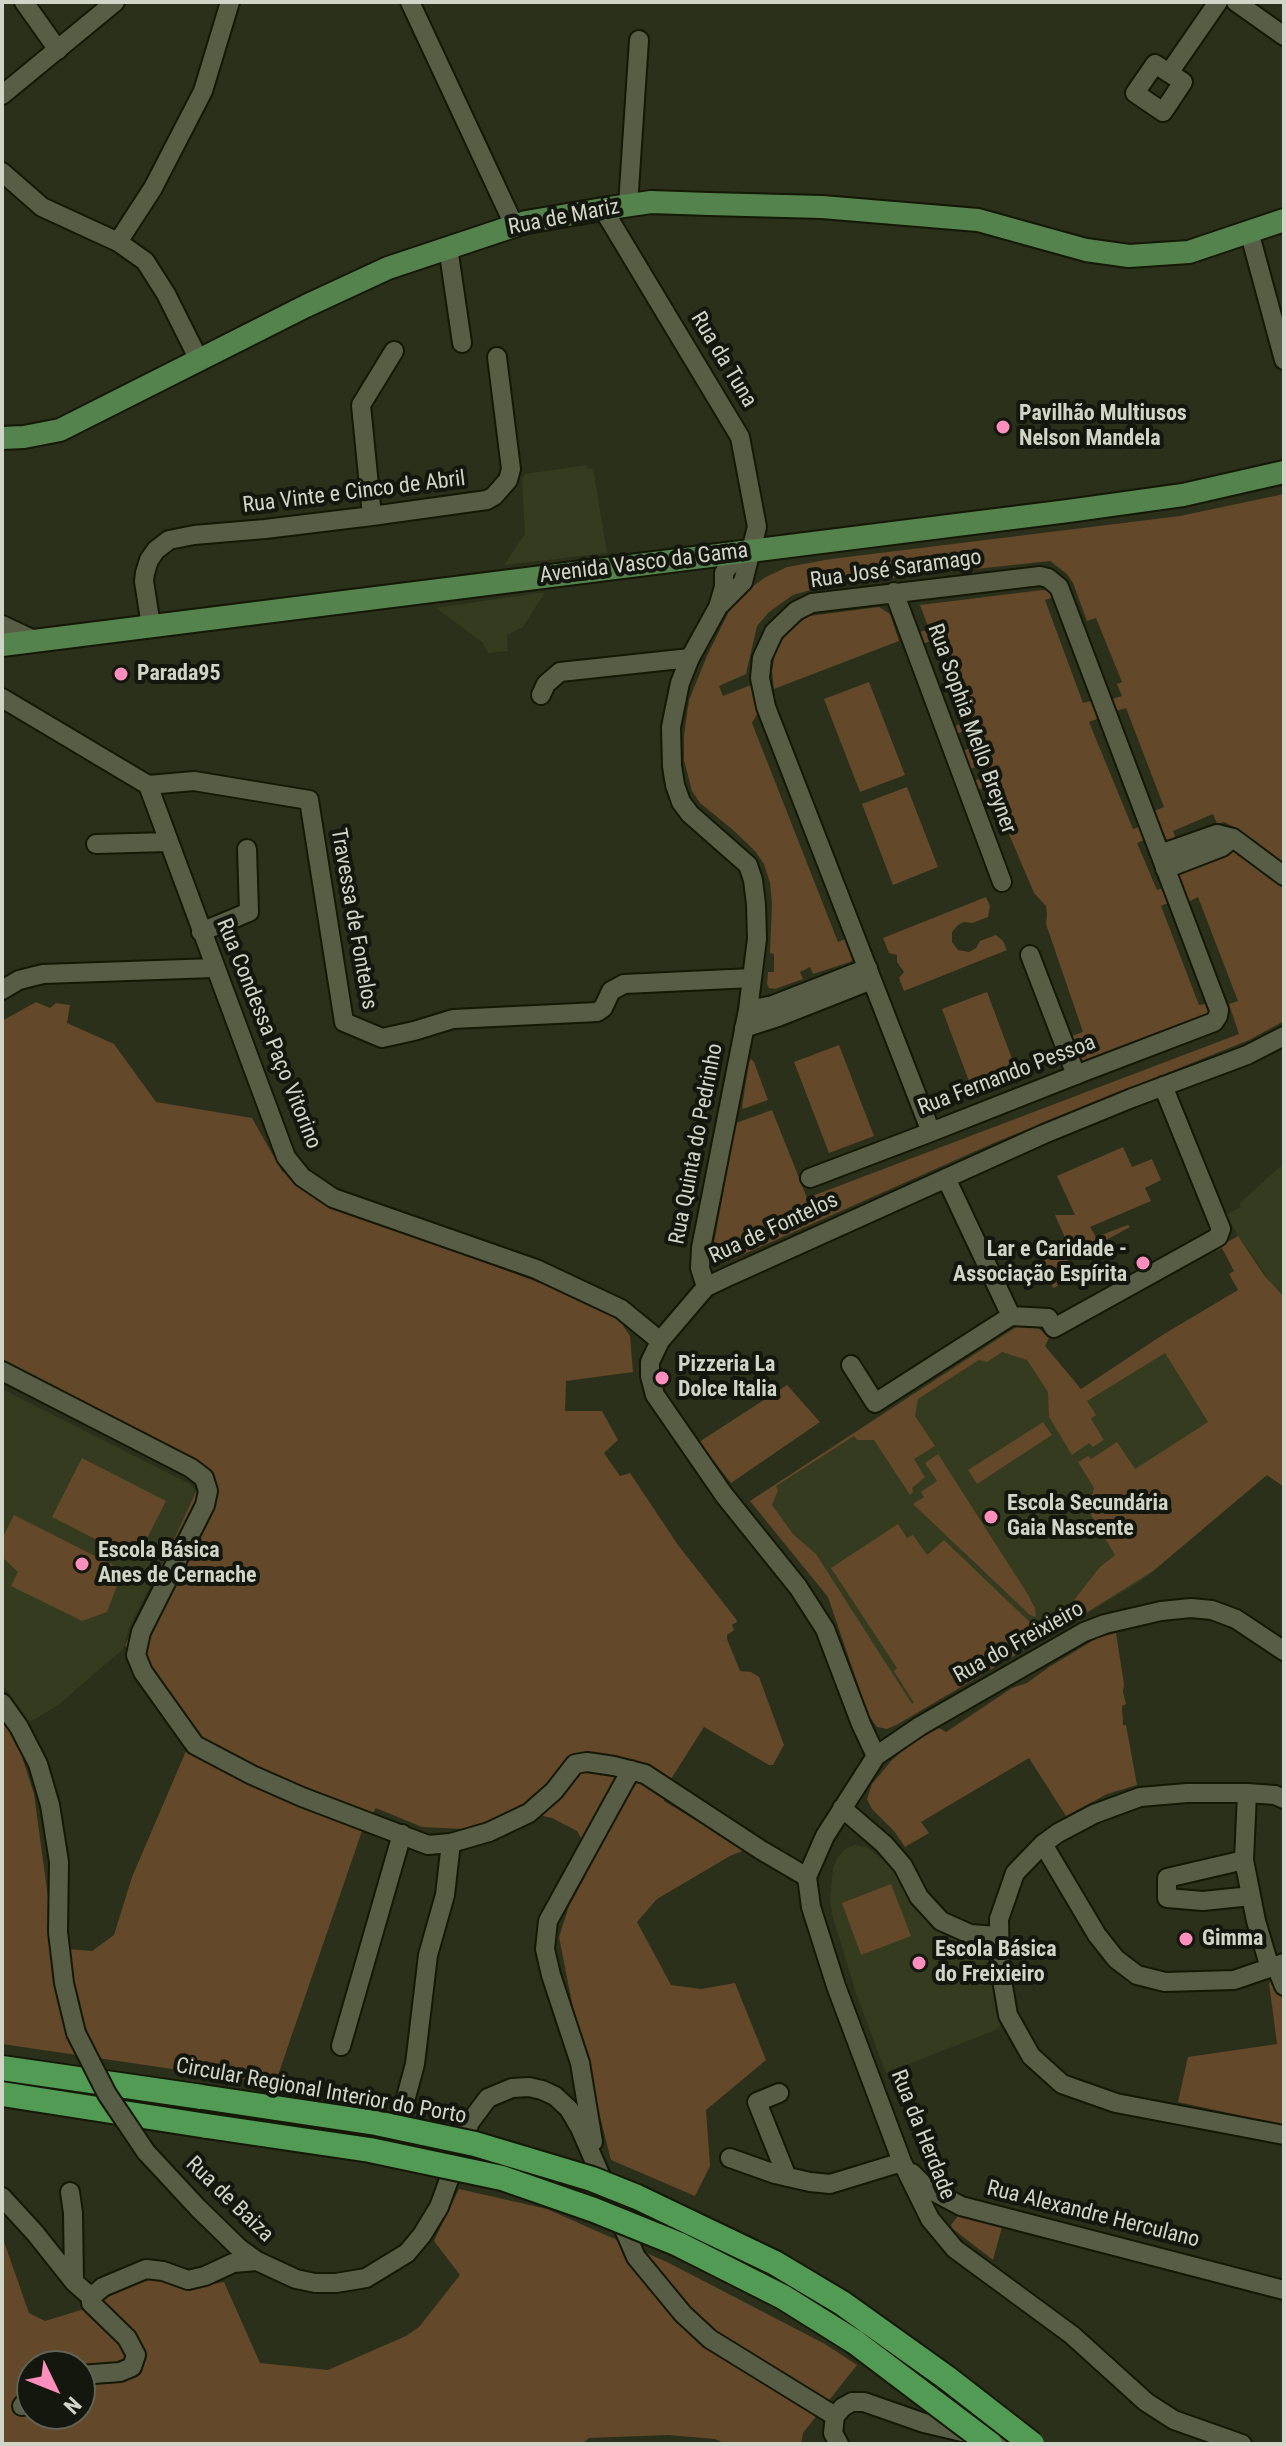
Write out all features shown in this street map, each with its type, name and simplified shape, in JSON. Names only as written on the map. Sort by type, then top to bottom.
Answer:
[{"type":"highway","name":"Circular Regional Interior do Porto","points":[[2,2068],[376,2123],[475,2144],[592,2179],[637,2197],[775,2263],[842,2303],[1032,2444]]},
{"type":"highway","points":[[2,2094],[370,2150],[502,2178],[594,2210],[678,2244],[764,2286],[855,2342],[990,2444]]},
{"type":"main road","name":"Rua de Mariz","points":[[2,438],[60,430],[388,268],[514,225],[603,209],[651,202],[822,207],[978,220],[1086,250],[1129,256],[1189,252],[1284,220]]},
{"type":"main road","name":"Avenida Vasco da Gama","points":[[2,645],[1183,495],[1284,472]]},
{"type":"street","points":[[24,2],[58,50]]},
{"type":"street","points":[[2,95],[115,2]]},
{"type":"street","points":[[118,242],[153,188],[203,91],[230,2]]},
{"type":"street","points":[[410,2],[514,225]]},
{"type":"street","points":[[1169,73],[1218,2]]},
{"type":"street","points":[[1236,2],[1284,36]]},
{"type":"street","points":[[628,205],[639,40]]},
{"type":"street","points":[[2,172],[42,207],[135,253],[152,270],[199,360]]},
{"type":"street","name":"Rua da Tuna","points":[[603,209],[740,437],[757,527],[743,582],[718,607],[690,658]]},
{"type":"street","points":[[1249,231],[1284,360]]},
{"type":"street","points":[[448,247],[462,343]]},
{"type":"street","points":[[372,516],[361,405],[394,351]]},
{"type":"street","name":"Rua Vinte e Cinco de Abril","points":[[151,626],[145,573],[156,550],[169,540],[487,500],[503,488],[511,469],[497,357]]},
{"type":"street","name":"Rua José Saramago","points":[[931,1132],[766,707],[760,678],[765,649],[774,632],[796,611],[823,601],[894,592],[1040,576],[1054,582],[1059,587],[1163,861],[1219,1010],[1218,1016]]},
{"type":"street","name":"Rua Sophia Mello Breyner","points":[[894,592],[1002,882]]},
{"type":"street","points":[[2,625],[36,641]]},
{"type":"street","points":[[541,695],[546,684],[560,672],[690,658]]},
{"type":"street","name":"Rua Quinta do Pedrinho","points":[[690,658],[676,696],[671,727],[675,785],[681,802],[690,814],[748,865],[756,904],[757,939],[746,1019],[701,1248],[700,1268],[706,1287]]},
{"type":"street","points":[[2,698],[148,785]]},
{"type":"street","name":"Travessa de Fontelos","points":[[148,785],[194,781],[309,800],[344,1022],[382,1038],[453,1019],[597,1012],[603,1008],[611,991],[624,984],[752,978]]},
{"type":"street","name":"Rua Condessa Paço Vitorino","points":[[148,785],[286,1157],[302,1177],[333,1198],[536,1269],[621,1309],[660,1341]]},
{"type":"street","points":[[1163,861],[1222,847],[1233,838],[1284,876]]},
{"type":"street","points":[[96,844],[168,842]]},
{"type":"street","points":[[201,932],[249,912],[247,849]]},
{"type":"street","points":[[1030,955],[1076,1075]]},
{"type":"street","points":[[2,990],[19,980],[43,974],[214,968]]},
{"type":"street","points":[[746,1019],[773,1005],[870,974]]},
{"type":"street","name":"Rua Fernando Pessoa","points":[[810,1178],[1214,1022],[1218,1016]]},
{"type":"street","name":"Rua de Fontelos","points":[[876,1756],[860,1723],[825,1629],[798,1587],[724,1495],[655,1395],[650,1362],[660,1341],[706,1287],[1104,1109],[1247,1055],[1284,1036]]},
{"type":"street","points":[[851,1365],[875,1403],[1011,1316],[1048,1318],[1054,1328],[1218,1237],[1221,1229],[1163,1086]]},
{"type":"street","points":[[946,1178],[1011,1316]]},
{"type":"street","points":[[2,1371],[191,1468],[204,1478],[208,1491],[205,1505],[141,1632],[136,1655],[143,1672],[195,1745],[277,1786],[428,1845],[451,1843],[489,1832],[529,1813],[554,1791],[575,1764],[587,1762],[631,1770],[652,1778],[807,1877],[825,1836],[876,1756]]},
{"type":"street","name":"Rua do Freixieiro","points":[[876,1756],[1016,1669],[1105,1624],[1160,1612],[1191,1608],[1212,1610],[1236,1619],[1284,1651]]},
{"type":"street","name":"Rua de Baiza","points":[[2,1703],[19,1727],[38,1764],[50,1805],[59,1862],[58,1932],[64,1983],[76,2033],[107,2094],[146,2152],[239,2248],[257,2261],[296,2279],[336,2283],[366,2278],[407,2253],[422,2235],[439,2207],[475,2112],[488,2098],[499,2092],[529,2087],[555,2096],[569,2109],[636,2257],[683,2314],[710,2339],[835,2416]]},
{"type":"street","points":[[588,2147],[594,2140],[580,2063],[545,1949],[548,1921],[631,1770]]},
{"type":"street","points":[[1284,1799],[1275,1795],[1247,1793],[1187,1793],[1140,1797],[1094,1814],[1043,1844],[1015,1873],[999,1919],[1000,1968],[1008,2015],[1031,2056],[1062,2084],[1116,2103],[1284,2135]]},
{"type":"street","points":[[1247,1793],[1244,1860],[1251,1896],[1284,1986]]},
{"type":"street","points":[[842,1808],[884,1844],[903,1866],[919,1897],[941,1921],[970,1934],[999,1936]]},
{"type":"street","points":[[341,2046],[402,1834]]},
{"type":"street","points":[[405,2101],[415,2064],[428,1955],[445,1895],[451,1843]]},
{"type":"street","points":[[1043,1844],[1097,1935],[1116,1959],[1137,1975],[1165,1982],[1234,1980],[1277,1965]]},
{"type":"street","points":[[1244,1860],[1167,1878],[1167,1898],[1203,1901],[1251,1896]]},
{"type":"street","name":"Rua da Herdade","points":[[807,1877],[811,1907],[836,1986],[902,2162],[930,2219],[955,2249],[1072,2335],[1146,2402],[1174,2420],[1242,2444]]},
{"type":"street","points":[[779,2093],[757,2102],[787,2177]]},
{"type":"street","points":[[730,2158],[787,2177],[830,2184],[902,2162]]},
{"type":"street","name":"Rua Alexandre Herculano","points":[[902,2162],[927,2188],[961,2206],[1284,2290]]},
{"type":"street","points":[[70,2192],[74,2282]]},
{"type":"street","points":[[2,2197],[74,2282],[91,2297],[91,2303],[127,2338],[136,2355],[132,2367],[120,2372],[96,2374]]},
{"type":"street","points":[[91,2297],[103,2287],[146,2269],[188,2280],[233,2263],[257,2261]]},
{"type":"street","points":[[839,2444],[833,2433],[835,2416],[852,2402],[864,2402],[924,2423],[1013,2444]]},
{"type":"shaded area","points":[[587,465],[588,469],[593,468],[607,553],[504,565],[525,534],[522,479],[525,474]]},
{"type":"shaded area","points":[[1284,494],[1284,864],[1232,826],[1224,822],[1217,824],[1213,814],[1173,831],[1176,840],[1166,839],[1154,811],[1164,807],[1126,708],[1116,711],[1112,699],[1122,696],[1117,684],[1122,682],[1096,618],[1087,621],[1073,583],[1050,561],[828,585],[793,595],[769,612],[757,626],[746,674],[719,686],[723,696],[751,685],[760,709],[752,723],[838,942],[847,938],[855,957],[850,962],[813,974],[810,967],[800,972],[803,979],[775,989],[769,988],[768,972],[774,972],[774,954],[770,953],[772,904],[764,864],[733,830],[700,803],[692,791],[684,760],[689,700],[731,607],[749,589],[787,567],[831,559],[1180,516]]},
{"type":"shaded area","points":[[1051,589],[1055,597],[1045,600],[1083,703],[1095,700],[1102,717],[1089,722],[1133,829],[1144,825],[1149,838],[1137,843],[1157,890],[1167,887],[1173,901],[1161,906],[1199,1005],[1211,1003],[1216,1015],[1086,1063],[1082,1063],[1078,1054],[1088,1048],[1084,1039],[1075,1042],[1072,1036],[1083,1032],[1046,924],[1046,906],[1034,893],[989,787],[976,790],[973,781],[985,777],[980,766],[969,769],[962,751],[974,747],[968,730],[956,734],[954,727],[966,721],[934,640],[922,644],[917,633],[929,629],[920,605]]},
{"type":"shaded area","points":[[545,592],[523,627],[507,635],[508,651],[488,653],[483,643],[436,608]]},
{"type":"shaded area","points":[[879,607],[890,614],[899,641],[774,689],[772,671],[776,649],[789,630],[809,616]]},
{"type":"shaded area","points":[[869,682],[905,775],[860,792],[824,699]]},
{"type":"shaded area","points":[[907,787],[938,867],[893,885],[862,804]]},
{"type":"shaded area","points":[[1238,848],[1284,883],[1284,1021],[1249,1040],[996,1142],[722,1264],[711,1259],[736,1123],[772,1110],[807,1198],[1239,1034],[1229,1004],[1238,1001],[1198,897],[1188,902],[1178,872]]},
{"type":"shaded area","points":[[986,897],[990,906],[988,917],[958,925],[952,932],[952,942],[958,950],[969,952],[980,941],[996,935],[1007,950],[904,991],[899,978],[904,972],[897,962],[897,955],[889,953],[883,938]]},
{"type":"shaded area","points":[[987,992],[1020,1080],[975,1097],[942,1009]]},
{"type":"shaded area","points":[[36,1002],[50,1008],[56,1003],[70,1005],[67,1023],[114,1044],[156,1102],[252,1118],[282,1171],[311,1194],[585,1300],[616,1315],[630,1336],[633,1372],[566,1381],[565,1411],[602,1411],[618,1440],[604,1453],[620,1476],[630,1473],[678,1545],[736,1619],[737,1622],[732,1625],[734,1630],[727,1635],[727,1639],[740,1671],[759,1677],[784,1745],[773,1765],[769,1765],[704,1727],[669,1782],[664,1801],[745,1850],[657,1899],[637,1922],[671,1985],[701,1989],[735,1983],[766,2060],[706,2110],[710,2166],[695,2196],[611,2160],[575,2018],[559,1937],[569,1906],[585,1877],[586,1847],[577,1831],[552,1818],[529,1813],[464,1829],[422,1827],[376,1808],[363,1828],[275,2084],[2,2044],[2,1721],[16,1738],[34,1794],[55,1948],[92,1951],[114,1935],[132,1877],[189,1744],[125,1645],[199,1485],[215,1475],[2,1363],[2,1021]]},
{"type":"shaded area","points":[[839,1045],[874,1136],[829,1153],[794,1062]]},
{"type":"shaded area","points":[[751,1059],[768,1100],[743,1109],[749,1062]]},
{"type":"shaded area","points":[[1123,1147],[1132,1167],[1152,1159],[1161,1180],[1145,1188],[1151,1201],[1090,1227],[1096,1237],[1128,1225],[1130,1227],[1051,1270],[1058,1286],[1053,1288],[1041,1262],[1070,1249],[1055,1215],[1075,1215],[1057,1176]]},
{"type":"shaded area","name":"Escola Secundária Gaia Nascente","points":[[1284,1163],[1284,1487],[1267,1475],[1140,1582],[897,1725],[887,1729],[877,1727],[868,1714],[828,1597],[750,1501],[1011,1329],[1080,1396],[1270,1281],[1226,1215],[1241,1207],[1240,1203]]},
{"type":"shaded area","points":[[1238,1236],[1264,1275],[1284,1297],[1284,1487],[1267,1475],[1153,1571],[1057,1631],[1063,1614],[1100,1567],[1115,1555],[1088,1510],[1094,1488],[1078,1462],[1088,1456],[1091,1459],[1117,1442],[1135,1469],[1208,1422],[1165,1353],[1087,1401],[1096,1415],[1091,1419],[1104,1440],[1093,1447],[1089,1443],[1072,1455],[1049,1417],[1048,1392],[1027,1360],[1002,1352],[987,1362],[979,1360],[918,1399],[915,1416],[935,1446],[914,1459],[925,1477],[912,1488],[910,1495],[874,1440],[857,1440],[854,1436],[776,1486],[778,1490],[772,1505],[793,1534],[816,1554],[912,1704],[894,1671],[897,1668],[831,1568],[898,1524],[907,1538],[913,1535],[927,1555],[944,1540],[1039,1631],[1051,1634],[898,1724],[887,1729],[877,1727],[868,1714],[828,1597],[750,1501],[1021,1324],[1035,1325],[1049,1338],[1045,1346],[1081,1389],[1238,1290],[1229,1274],[1234,1271],[1222,1248],[1215,1249]]},
{"type":"shaded area","points":[[787,1385],[820,1422],[731,1483],[699,1442]]},
{"type":"shaded area","name":"Escola Básica Anes de Cernache","points":[[2,1389],[190,1484],[196,1491],[129,1628],[123,1649],[57,1706],[30,1722],[2,1684]]},
{"type":"shaded area","points":[[1043,1422],[1052,1435],[977,1484],[968,1470]]},
{"type":"shaded area","points":[[938,1454],[1027,1593],[1036,1617],[1030,1615],[913,1504],[924,1497],[921,1492],[937,1481],[925,1463]]},
{"type":"shaded area","points":[[82,1458],[166,1501],[136,1560],[52,1517]]},
{"type":"shaded area","points":[[14,1515],[123,1570],[107,1612],[82,1621],[11,1586],[18,1572],[2,1557],[2,1539]]},
{"type":"shaded area","points":[[1116,1633],[1126,1704],[1122,1706],[1123,1725],[1126,1725],[1137,1785],[1107,1794],[1066,1816],[1029,1758],[921,1822],[929,1833],[905,1847],[872,1809],[867,1799],[872,1784],[908,1746],[939,1728],[946,1732],[1012,1688],[1027,1683],[1097,1638]]},
{"type":"shaded area","name":"Escola Básica do Freixieiro","points":[[855,1845],[866,1847],[884,1860],[916,1906],[935,1926],[947,1934],[988,1946],[1002,2023],[998,2029],[886,2073],[856,1993],[830,1900],[833,1868],[838,1857],[845,1849]]},
{"type":"shaded area","points":[[891,1884],[911,1936],[861,1955],[842,1903]]},
{"type":"shaded area","points":[[1275,1980],[1284,1999],[1284,2125],[1178,2102],[1188,2057],[1277,2044],[1269,1983]]},
{"type":"shaded area","points":[[459,2189],[547,2209],[669,2263],[825,2344],[857,2365],[803,2433],[801,2444],[726,2444],[715,2439],[668,2435],[589,2438],[582,2444],[2,2444],[2,2236],[29,2313],[45,2321],[84,2309],[116,2289],[149,2279],[193,2288],[224,2282],[260,2363],[328,2370],[406,2336],[419,2327],[460,2275],[434,2241]]},
{"type":"shaded area","points":[[958,2216],[1002,2227],[993,2260],[953,2229],[951,2225]]},
{"type":"place","name":"Pavilhão Multiusos Nelson Mandela","points":[[1003,427]]},
{"type":"place","name":"Parada95","points":[[121,674]]},
{"type":"place","name":"Lar e Caridade - Associação Espírita","points":[[1143,1263]]},
{"type":"place","name":"Pizzeria La Dolce Italia","points":[[662,1378]]},
{"type":"place","name":"Escola Secundária Gaia Nascente","points":[[991,1517]]},
{"type":"place","name":"Escola Básica Anes de Cernache","points":[[82,1564]]},
{"type":"place","name":"Gimma","points":[[1186,1939]]},
{"type":"place","name":"Escola Básica do Freixieiro","points":[[919,1963]]}]
